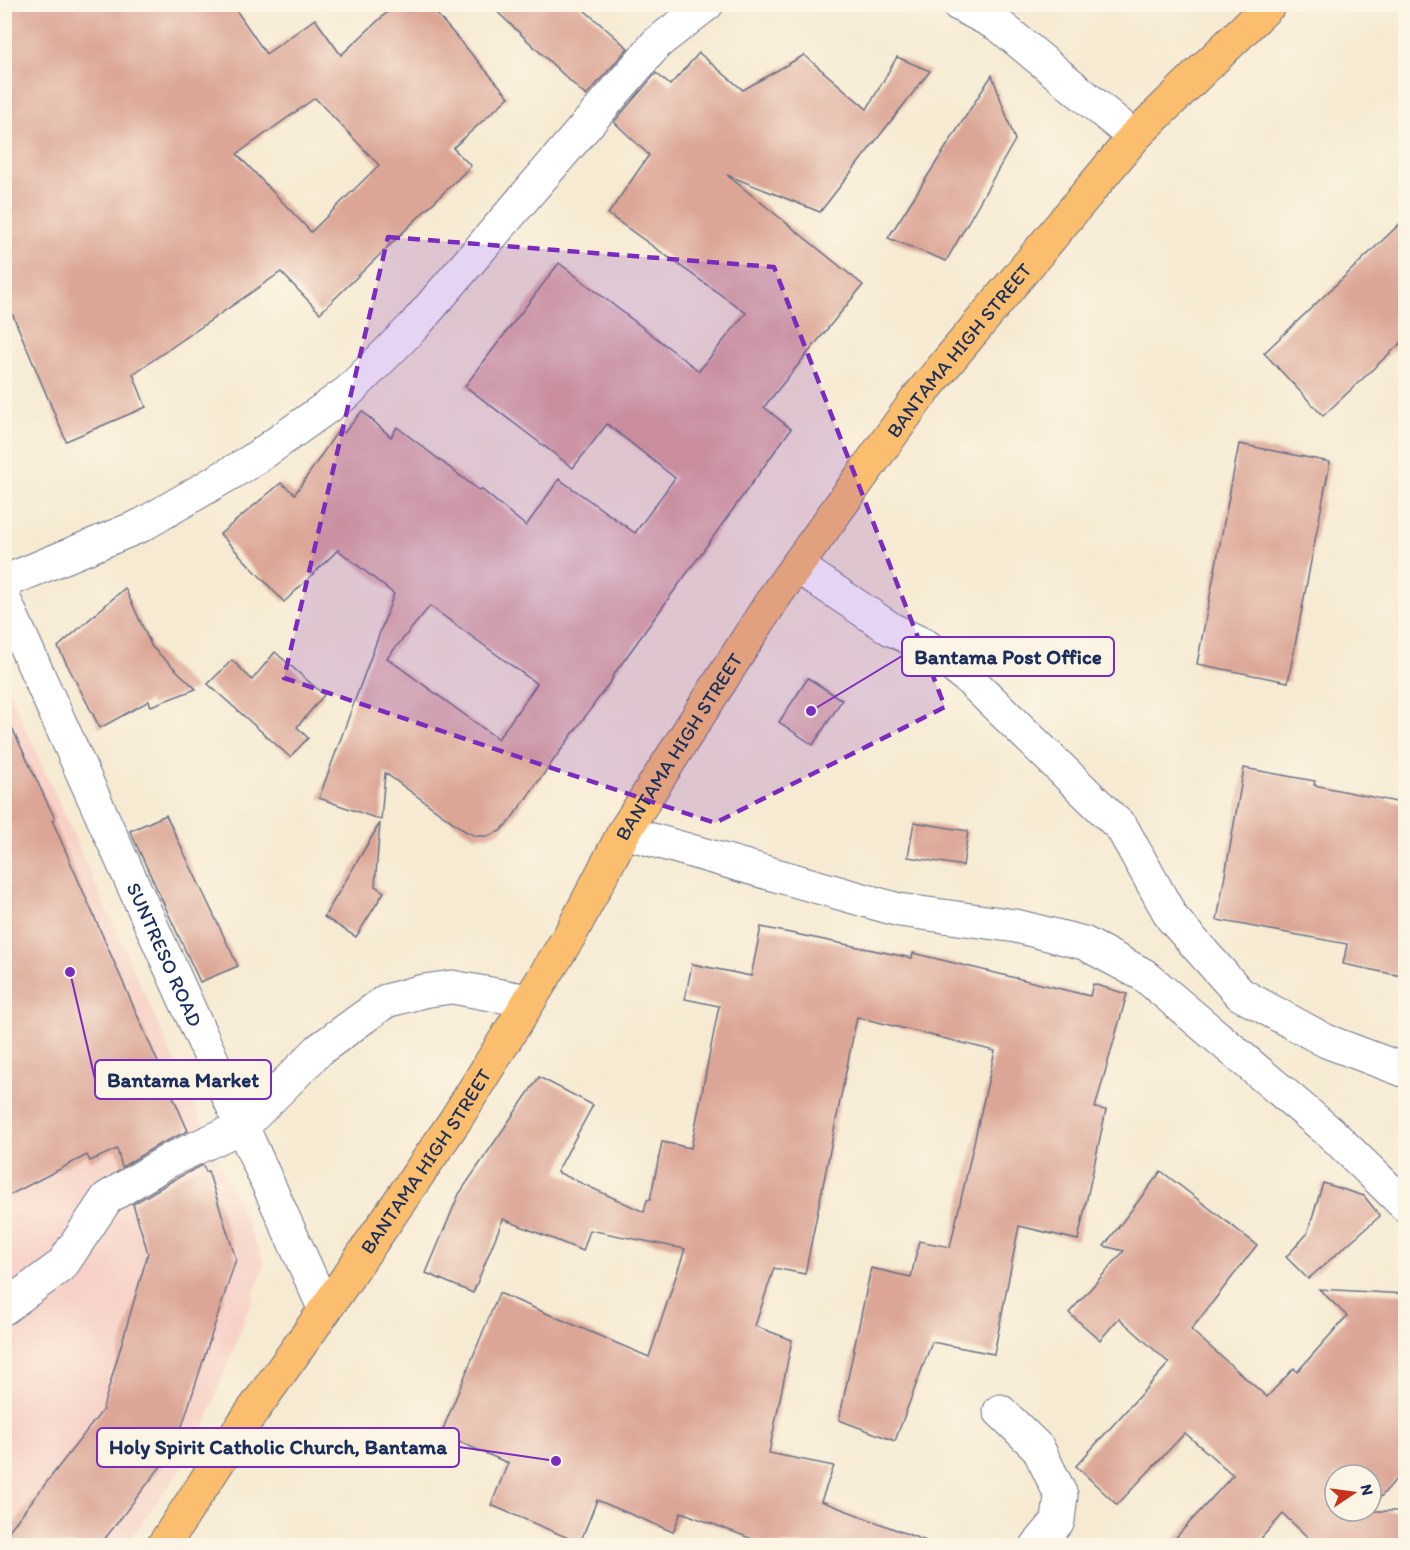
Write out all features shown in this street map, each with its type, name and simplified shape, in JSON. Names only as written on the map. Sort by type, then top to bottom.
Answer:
[{"type":"main road","name":"BANTAMA HIGH STREET","points":[[163,1545],[239,1430],[325,1310],[456,1119],[570,935],[624,832],[775,596],[920,395],[1134,137],[1270,4]]},
{"type":"street","points":[[4,582],[142,525],[253,460],[348,392],[413,327],[657,43],[707,4]]},
{"type":"street","points":[[957,4],[1000,26],[1134,137]]},
{"type":"street","points":[[797,566],[891,629],[926,646],[968,678],[1122,828],[1172,918],[1240,994],[1326,1041],[1406,1071]]},
{"type":"street","name":"SUNTRESO ROAD","points":[[4,599],[325,1310]]},
{"type":"street","points":[[624,832],[899,910],[1016,926],[1084,943],[1144,975],[1334,1135],[1406,1206]]},
{"type":"street","points":[[4,1308],[62,1264],[107,1198],[168,1161],[243,1126],[320,1049],[387,1001],[423,991],[452,987],[529,1001]]},
{"type":"street","points":[[1000,1411],[1038,1448],[1061,1495],[1058,1521],[1037,1545]]},
{"type":"highlighted area","points":[[388,237],[774,267],[945,707],[715,823],[284,678]]},
{"type":"shaded area","points":[[4,680],[265,1264],[197,1447],[126,1545],[5,1545]]},
{"type":"building","points":[[4,4],[232,4],[266,54],[315,19],[341,55],[396,4],[428,4],[509,97],[453,148],[471,166],[320,313],[281,272],[133,374],[146,407],[66,441],[4,294]],"holes":[[[315,98],[379,165],[311,232],[237,154]]]},
{"type":"building","points":[[489,4],[577,4],[628,48],[586,96]]},
{"type":"building","points":[[699,53],[743,90],[804,55],[867,109],[897,57],[930,71],[820,212],[727,175],[863,285],[764,407],[791,429],[509,822],[500,831],[488,836],[476,836],[465,831],[385,773],[381,820],[319,798],[394,594],[338,550],[284,602],[220,534],[281,483],[295,494],[339,429],[344,433],[362,411],[391,437],[397,427],[480,491],[481,489],[526,526],[559,479],[635,533],[675,478],[607,424],[573,468],[465,386],[559,263],[699,371],[746,313],[608,214],[649,155],[614,122],[656,73],[670,85]],"holes":[[[430,606],[537,684],[498,739],[387,658]]]},
{"type":"building","points":[[992,75],[1015,140],[946,261],[888,238]]},
{"type":"building","points":[[1406,218],[1406,338],[1323,416],[1264,353]]},
{"type":"building","points":[[1239,444],[1330,462],[1288,682],[1197,664]]},
{"type":"building","points":[[125,588],[152,647],[196,689],[151,706],[149,701],[100,728],[58,647]]},
{"type":"building","points":[[275,652],[324,695],[297,727],[308,738],[290,757],[208,684],[232,660],[252,680]]},
{"type":"building","points":[[808,678],[842,700],[813,745],[779,722]]},
{"type":"building","points":[[4,711],[55,819],[52,820],[188,1131],[158,1145],[122,1167],[117,1149],[90,1161],[87,1155],[4,1198]]},
{"type":"building","points":[[1244,768],[1315,781],[1314,785],[1406,804],[1406,977],[1343,964],[1347,944],[1217,920]]},
{"type":"building","points":[[166,815],[238,966],[200,982],[130,831]]},
{"type":"building","points":[[914,822],[968,831],[963,866],[908,857]]},
{"type":"building","points":[[380,823],[375,886],[384,892],[356,937],[324,917]]},
{"type":"building","points":[[761,927],[912,958],[913,953],[1090,996],[1093,984],[1127,994],[1095,1108],[1106,1110],[1078,1240],[1019,1226],[994,1354],[932,1342],[895,1441],[839,1420],[871,1268],[911,1277],[919,1241],[950,1247],[995,1051],[857,1017],[805,1274],[774,1268],[755,1326],[792,1340],[769,1453],[834,1466],[821,1501],[931,1543],[930,1545],[768,1545],[681,1512],[673,1532],[597,1500],[580,1543],[491,1505],[508,1463],[441,1434],[499,1293],[649,1357],[685,1249],[590,1230],[583,1251],[503,1219],[473,1293],[426,1273],[459,1194],[539,1077],[593,1105],[557,1172],[644,1212],[647,1200],[650,1200],[662,1142],[691,1148],[719,1006],[685,999],[692,964],[751,976]]},
{"type":"building","points":[[203,1165],[206,1172],[208,1171],[236,1259],[175,1448],[100,1545],[4,1545],[4,1537],[102,1411],[148,1253],[133,1204]]},
{"type":"building","points":[[1161,1171],[1257,1245],[1191,1330],[1267,1397],[1294,1368],[1297,1372],[1347,1316],[1319,1289],[1406,1294],[1406,1468],[1383,1494],[1383,1463],[1323,1463],[1323,1523],[1383,1523],[1383,1511],[1406,1511],[1406,1545],[1316,1545],[1283,1514],[1255,1545],[1169,1545],[1233,1475],[1185,1433],[1117,1505],[1076,1466],[1169,1363],[1119,1318],[1100,1340],[1069,1313],[1124,1251],[1104,1246]]},
{"type":"building","points":[[1323,1183],[1364,1196],[1380,1216],[1308,1279],[1286,1257],[1307,1234]]},
{"type":"place","name":"Bantama Post Office","points":[[811,711]]},
{"type":"place","name":"Bantama Market","points":[[70,972]]},
{"type":"place","name":"Holy Spirit Catholic Church, Bantama","points":[[556,1461]]}]
